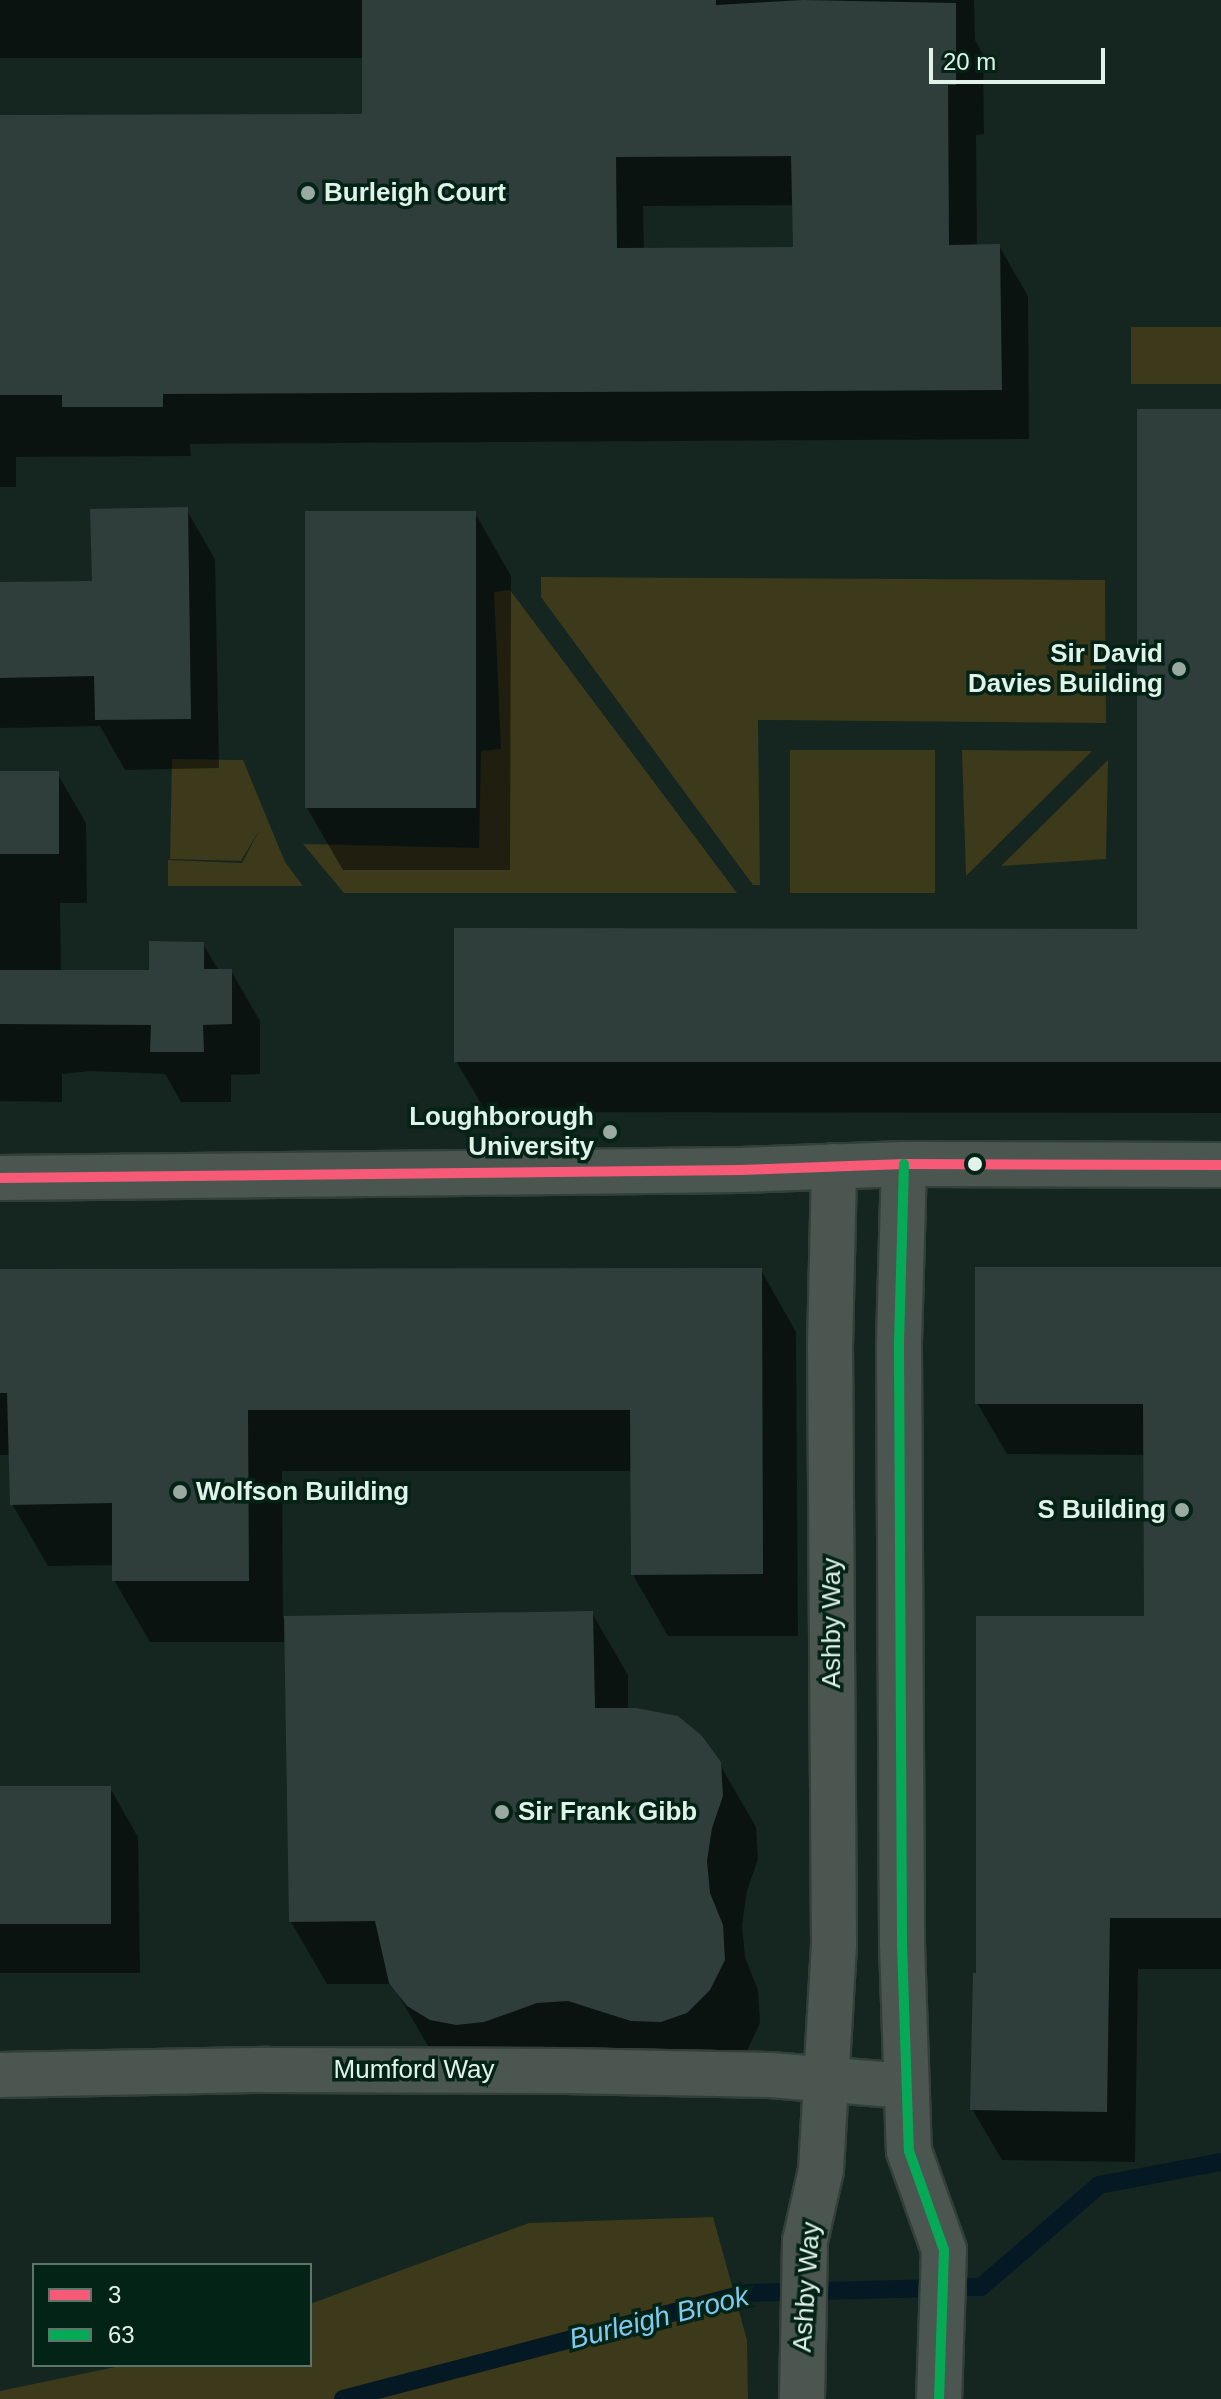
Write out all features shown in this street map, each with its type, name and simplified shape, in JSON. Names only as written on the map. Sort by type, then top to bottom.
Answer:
[{"type":"street","points":[[0,1178],[904,1164],[1221,1165]]},
{"type":"street","points":[[904,1164],[899,1346],[902,1944],[909,2151],[944,2250],[939,2399]]},
{"type":"street","name":"Ashby Way","points":[[802,2399],[805,2241],[821,2170],[829,2080],[834,1944],[830,1347],[834,1166]]},
{"type":"street","name":"Mumford Way","points":[[0,2075],[268,2070],[565,2071],[829,2080]]},
{"type":"street","points":[[829,2080],[907,2086]]},
{"type":"shaded area","points":[[1131,327],[1221,327],[1221,384],[1131,384]]},
{"type":"shaded area","points":[[541,577],[1105,580],[1106,723],[758,720],[760,885],[753,885],[541,597]]},
{"type":"shaded area","points":[[510,590],[737,893],[344,893],[303,844],[479,848],[481,751],[501,749],[494,592]]},
{"type":"shaded area","points":[[790,750],[935,750],[935,893],[790,893]]},
{"type":"shaded area","points":[[962,750],[1092,751],[966,876]]},
{"type":"shaded area","points":[[172,759],[243,760],[285,862],[303,886],[168,886],[168,860],[242,863],[260,829],[241,861],[170,859]]},
{"type":"shaded area","points":[[1108,760],[1106,859],[1001,866]]},
{"type":"shaded area","points":[[713,2217],[747,2340],[748,2399],[0,2399],[0,2391],[115,2367],[312,2367],[312,2303],[529,2223]]},
{"type":"building","name":"Burleigh Court","points":[[362,0],[716,0],[716,5],[803,0],[956,3],[956,85],[948,85],[949,245],[1000,244],[1002,390],[163,394],[163,407],[62,407],[62,395],[0,395],[0,115],[362,114]],"holes":[[[791,156],[793,247],[617,248],[616,157]]]},
{"type":"building","name":"Sir David Davies Building","points":[[1137,409],[1221,409],[1221,1062],[454,1062],[454,928],[1137,929]]},
{"type":"building","points":[[188,507],[191,719],[95,720],[94,676],[0,678],[0,582],[92,581],[90,509]]},
{"type":"building","points":[[305,511],[476,511],[476,808],[305,808]]},
{"type":"building","points":[[0,771],[59,771],[59,854],[0,854]]},
{"type":"building","points":[[149,941],[204,942],[204,969],[232,969],[232,1024],[203,1025],[204,1052],[150,1052],[151,1025],[0,1024],[0,970],[149,970]]},
{"type":"building","name":"S Building","points":[[975,1267],[1221,1267],[1221,1918],[1110,1918],[1107,2112],[970,2110],[973,1973],[976,1973],[976,1616],[1144,1616],[1143,1404],[975,1404]]},
{"type":"building","name":"Wolfson Building","points":[[762,1268],[763,1574],[631,1575],[630,1410],[248,1410],[249,1581],[112,1581],[112,1503],[10,1505],[7,1393],[0,1393],[0,1269]]},
{"type":"building","name":"Sir Frank Gibb","points":[[593,1611],[595,1708],[636,1708],[678,1716],[702,1736],[721,1762],[723,1796],[712,1828],[707,1861],[710,1893],[723,1925],[725,1960],[710,1990],[687,2013],[661,2022],[631,2021],[568,2001],[537,2003],[484,2022],[456,2025],[430,2020],[407,2006],[389,1983],[375,1921],[289,1922],[284,1616]]},
{"type":"building","points":[[0,1786],[111,1786],[111,1924],[0,1924]]},
{"type":"waterway","name":"Burleigh Brook","points":[[343,2399],[747,2293],[981,2287],[1099,2185],[1221,2162]]},
{"type":"transit line","name":"3","points":[[0,1178],[741,1170],[904,1164],[1221,1165]]},
{"type":"transit line","name":"63","points":[[904,1164],[899,1346],[902,1944],[909,2151],[944,2250],[939,2399]]},
{"type":"place","name":"Burleigh Court","points":[[308,193]]},
{"type":"place","name":"Sir David Davies Building","points":[[1179,669]]},
{"type":"place","name":"Loughborough University","points":[[610,1132]]},
{"type":"place","name":"Wolfson Building","points":[[180,1492]]},
{"type":"place","name":"S Building","points":[[1182,1510]]},
{"type":"place","name":"Sir Frank Gibb","points":[[502,1812]]}]
